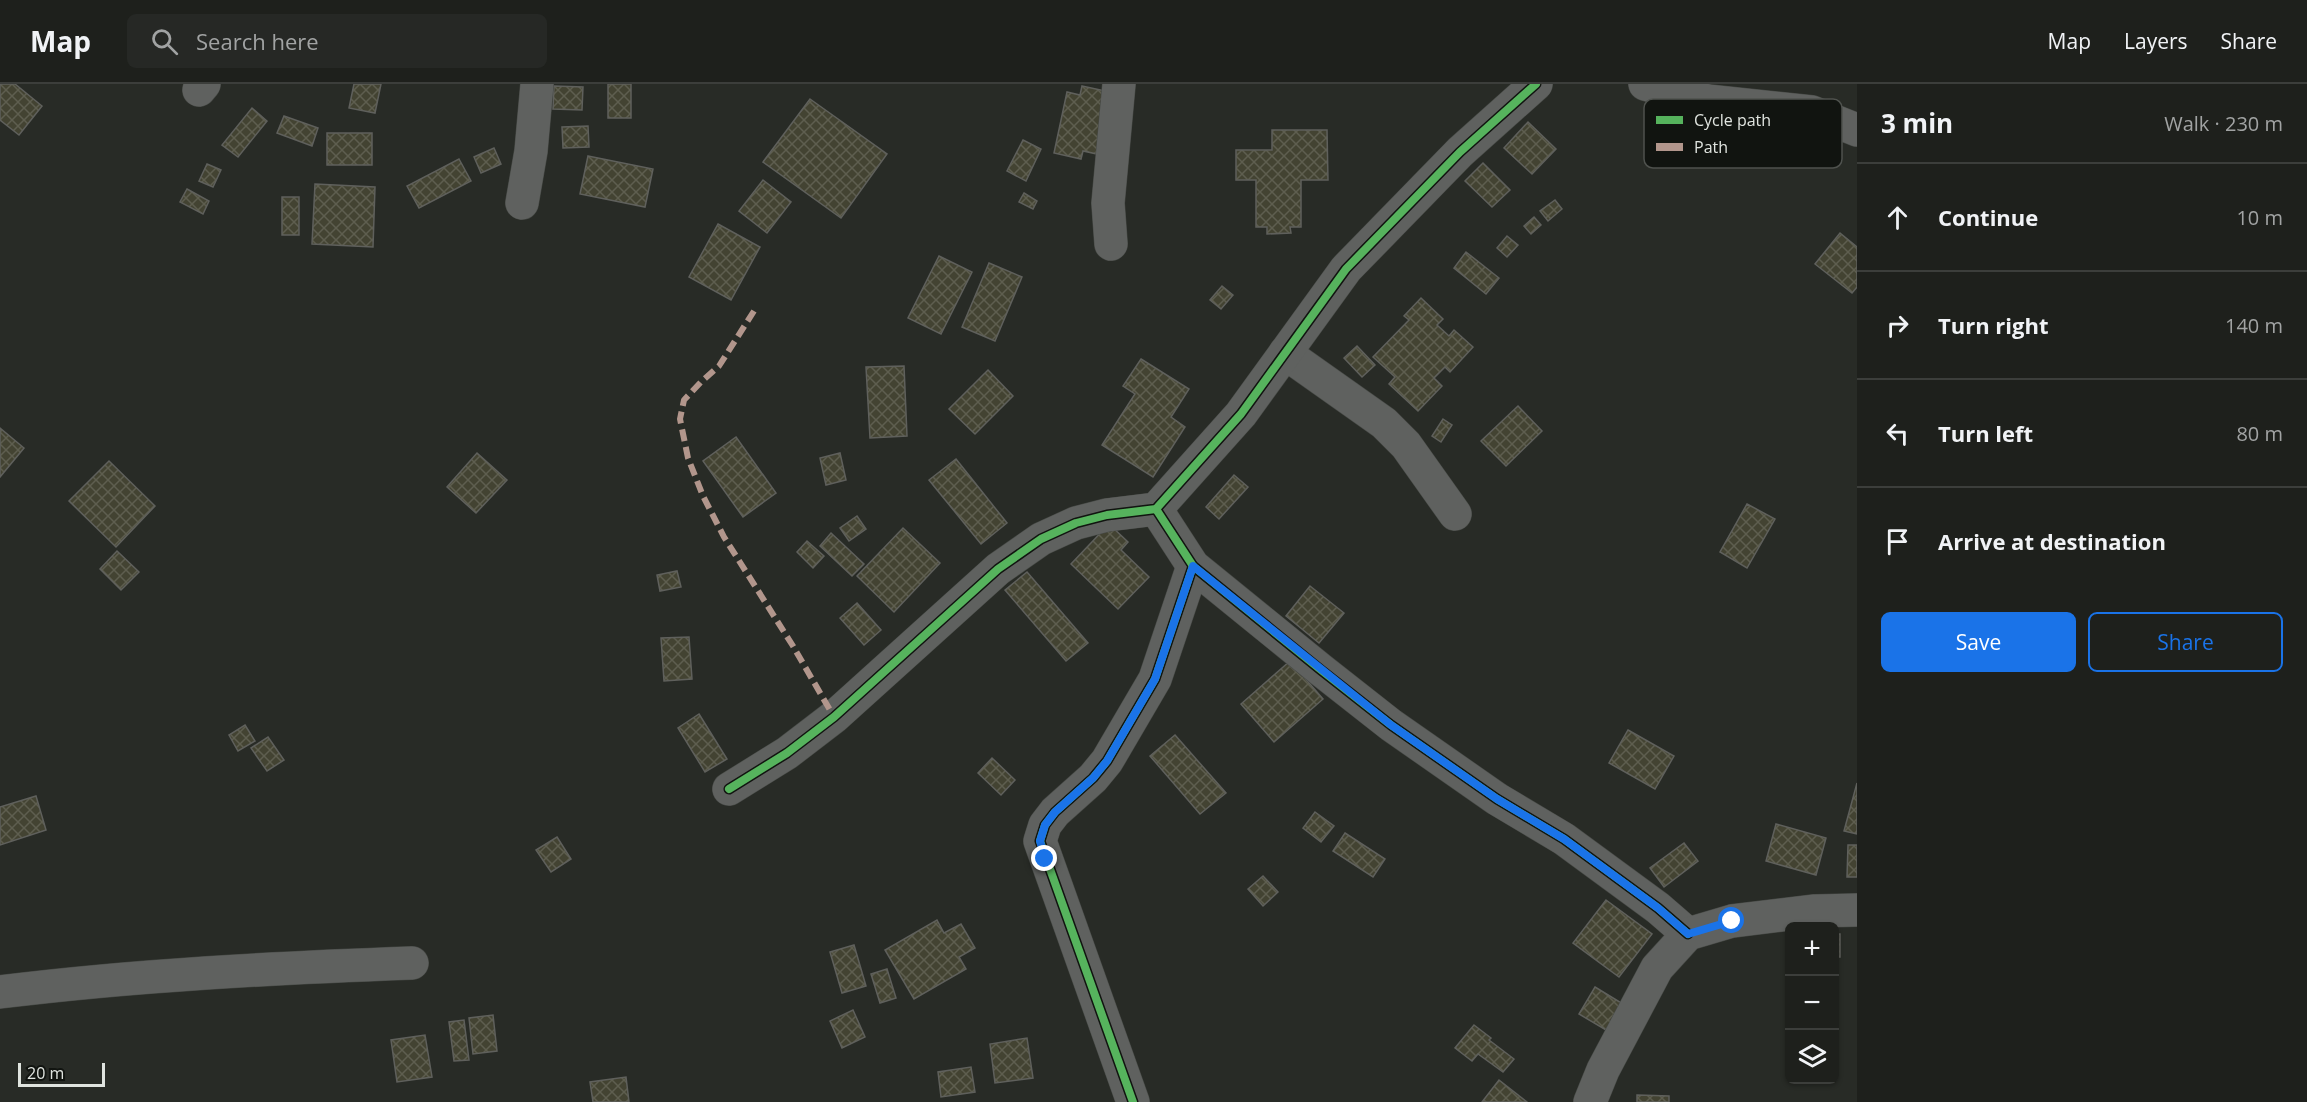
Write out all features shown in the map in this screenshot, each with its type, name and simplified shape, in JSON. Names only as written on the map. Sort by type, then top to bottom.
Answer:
[{"type":"street","points":[[522,203],[531,151],[537,84]]},
{"type":"street","points":[[1111,244],[1108,204],[1119,84]]},
{"type":"street","points":[[729,789],[787,753],[834,717],[998,569],[1041,538],[1076,523],[1107,515],[1156,509],[1241,414],[1346,268],[1460,152],[1536,84]]},
{"type":"street","points":[[1645,84],[1701,99]]},
{"type":"street","points":[[1842,123],[1857,129]]},
{"type":"street","points":[[1285,353],[1384,423],[1406,445],[1455,514]]},
{"type":"street","points":[[1156,509],[1193,566],[1391,725],[1497,799],[1564,839],[1658,908],[1688,934]]},
{"type":"street","points":[[1133,1102],[1040,841],[1045,825],[1055,812],[1093,778],[1107,761],[1155,679],[1193,566]]},
{"type":"street","points":[[1590,1102],[1603,1070],[1657,968],[1688,934],[1732,921],[1815,911],[1857,910]]},
{"type":"street","points":[[0,992],[64,984],[243,971],[412,963]]},
{"type":"building","points":[[0,84],[15,84],[42,106],[19,135],[0,120]]},
{"type":"building","points":[[354,84],[381,84],[375,113],[349,108]]},
{"type":"building","points":[[608,84],[631,84],[631,118],[608,118]]},
{"type":"building","points":[[554,86],[583,87],[582,110],[553,109]]},
{"type":"building","points":[[1082,86],[1110,92],[1097,154],[1083,151],[1081,159],[1054,153],[1067,92],[1080,95]]},
{"type":"building","points":[[810,99],[887,154],[841,218],[763,162]]},
{"type":"building","points":[[252,108],[267,121],[238,157],[222,145]]},
{"type":"building","points":[[284,116],[318,128],[312,146],[277,133]]},
{"type":"building","points":[[1528,122],[1556,149],[1532,174],[1504,148]]},
{"type":"building","points":[[588,126],[589,147],[563,148],[562,127]]},
{"type":"building","points":[[1272,130],[1327,130],[1328,180],[1301,180],[1301,227],[1290,227],[1291,233],[1267,234],[1267,227],[1256,227],[1256,180],[1236,180],[1236,150],[1272,150]]},
{"type":"building","points":[[327,133],[372,133],[372,165],[327,165]]},
{"type":"building","points":[[1023,140],[1041,149],[1026,181],[1007,171]]},
{"type":"building","points":[[494,148],[501,164],[481,173],[474,157]]},
{"type":"building","points":[[588,156],[653,169],[645,207],[580,194]]},
{"type":"building","points":[[459,159],[471,181],[419,208],[407,186]]},
{"type":"building","points":[[1483,163],[1510,190],[1492,207],[1465,181]]},
{"type":"building","points":[[207,164],[221,170],[213,187],[199,181]]},
{"type":"building","points":[[763,180],[791,202],[767,233],[739,211]]},
{"type":"building","points":[[315,184],[375,187],[373,247],[312,244]]},
{"type":"building","points":[[187,189],[209,201],[203,214],[180,202]]},
{"type":"building","points":[[1024,193],[1037,201],[1033,209],[1019,202]]},
{"type":"building","points":[[282,197],[299,197],[299,235],[282,235]]},
{"type":"building","points":[[1555,200],[1562,209],[1548,221],[1540,211]]},
{"type":"building","points":[[1534,217],[1541,225],[1531,234],[1524,226]]},
{"type":"building","points":[[718,224],[760,247],[731,300],[689,277]]},
{"type":"building","points":[[1840,233],[1857,247],[1857,287],[1852,293],[1815,264]]},
{"type":"building","points":[[1507,236],[1518,245],[1507,257],[1497,248]]},
{"type":"building","points":[[1466,252],[1499,278],[1486,294],[1454,268]]},
{"type":"building","points":[[939,256],[972,272],[941,334],[908,318]]},
{"type":"building","points":[[989,263],[1022,277],[995,341],[962,327]]},
{"type":"building","points":[[1222,286],[1233,295],[1221,309],[1210,300]]},
{"type":"building","points":[[1421,298],[1443,319],[1437,325],[1449,336],[1454,330],[1473,347],[1450,372],[1445,367],[1434,378],[1442,386],[1418,411],[1389,384],[1395,377],[1373,357],[1409,320],[1404,316]]},
{"type":"building","points":[[1357,346],[1375,365],[1362,377],[1344,358]]},
{"type":"building","points":[[1141,359],[1189,389],[1171,417],[1185,427],[1153,477],[1102,445],[1135,394],[1123,386]]},
{"type":"building","points":[[904,366],[907,436],[870,438],[866,367]]},
{"type":"building","points":[[988,370],[1013,396],[975,434],[949,409]]},
{"type":"building","points":[[1518,406],[1542,431],[1506,466],[1481,441]]},
{"type":"building","points":[[1443,419],[1452,425],[1441,442],[1432,436]]},
{"type":"building","points":[[0,428],[24,448],[0,477]]},
{"type":"building","points":[[736,437],[776,493],[743,517],[703,461]]},
{"type":"building","points":[[477,453],[507,480],[476,513],[447,487]]},
{"type":"building","points":[[840,453],[846,480],[826,485],[820,458]]},
{"type":"building","points":[[956,459],[1007,523],[981,544],[929,480]]},
{"type":"building","points":[[109,461],[155,506],[116,547],[69,501]]},
{"type":"building","points":[[1234,475],[1248,487],[1219,519],[1206,507]]},
{"type":"building","points":[[1747,504],[1775,519],[1747,568],[1720,552]]},
{"type":"building","points":[[857,516],[866,529],[849,541],[840,528]]},
{"type":"building","points":[[1109,524],[1128,542],[1121,550],[1149,577],[1118,609],[1071,564]]},
{"type":"building","points":[[903,528],[940,563],[894,612],[857,576]]},
{"type":"building","points":[[831,533],[864,564],[852,576],[820,546]]},
{"type":"building","points":[[807,541],[824,556],[813,568],[797,552]]},
{"type":"building","points":[[117,551],[139,572],[121,590],[100,569]]},
{"type":"building","points":[[677,571],[681,587],[660,591],[657,575]]},
{"type":"building","points":[[1027,572],[1088,643],[1066,661],[1005,590]]},
{"type":"building","points":[[1310,586],[1344,613],[1319,643],[1286,616]]},
{"type":"building","points":[[857,603],[881,630],[864,645],[840,618]]},
{"type":"building","points":[[689,637],[692,679],[664,681],[661,638]]},
{"type":"building","points":[[1290,661],[1323,699],[1274,742],[1241,704]]},
{"type":"building","points":[[699,714],[727,759],[705,772],[678,728]]},
{"type":"building","points":[[245,725],[255,741],[238,751],[229,735]]},
{"type":"building","points":[[1628,730],[1674,756],[1655,789],[1609,763]]},
{"type":"building","points":[[1175,735],[1226,793],[1200,814],[1150,756]]},
{"type":"building","points":[[268,737],[284,760],[267,771],[251,748]]},
{"type":"building","points":[[992,758],[1015,780],[1001,795],[978,773]]},
{"type":"building","points":[[1857,783],[1857,834],[1844,831]]},
{"type":"building","points":[[36,796],[46,830],[0,845],[0,807]]},
{"type":"building","points":[[1315,812],[1334,826],[1321,842],[1303,828]]},
{"type":"building","points":[[1776,824],[1826,838],[1816,875],[1766,861]]},
{"type":"building","points":[[1345,833],[1385,859],[1373,877],[1333,851]]},
{"type":"building","points":[[557,837],[571,859],[551,872],[536,850]]},
{"type":"building","points":[[1684,843],[1698,861],[1664,887],[1650,868]]},
{"type":"building","points":[[1848,845],[1857,845],[1857,877],[1847,877]]},
{"type":"building","points":[[1263,876],[1278,892],[1263,906],[1248,889]]},
{"type":"building","points":[[1606,900],[1652,934],[1619,977],[1573,943]]},
{"type":"building","points":[[937,920],[944,933],[961,924],[975,948],[959,957],[966,969],[914,999],[885,950]]},
{"type":"building","points":[[1839,934],[1840,934],[1839,957]]},
{"type":"building","points":[[854,945],[866,986],[842,993],[830,952]]},
{"type":"building","points":[[887,969],[896,998],[880,1003],[871,974]]},
{"type":"building","points":[[1595,987],[1623,1004],[1606,1030],[1579,1014]]},
{"type":"building","points":[[853,1010],[865,1037],[842,1048],[830,1021]]},
{"type":"building","points":[[493,1015],[497,1051],[473,1054],[469,1018]]},
{"type":"building","points":[[464,1020],[469,1060],[454,1061],[449,1022]]},
{"type":"building","points":[[1474,1025],[1514,1059],[1503,1072],[1478,1054],[1472,1061],[1455,1048]]},
{"type":"building","points":[[425,1035],[432,1077],[397,1082],[391,1040]]},
{"type":"building","points":[[1027,1038],[1033,1078],[995,1083],[990,1044]]},
{"type":"building","points":[[971,1067],[975,1092],[941,1097],[938,1072]]},
{"type":"building","points":[[626,1077],[629,1102],[593,1102],[590,1082]]},
{"type":"building","points":[[1499,1080],[1527,1102],[1482,1102]]},
{"type":"building","points":[[1637,1095],[1669,1096],[1669,1102],[1637,1102]]},
{"type":"marked path","points":[[754,311],[719,366],[684,400],[680,419],[688,458],[703,496],[724,537],[793,646],[834,717]]},
{"type":"cycle path","points":[[729,789],[787,753],[834,717],[998,569],[1041,539],[1076,523],[1107,515],[1156,509],[1241,414],[1346,269],[1460,152],[1536,84]]},
{"type":"cycle path","points":[[1156,509],[1193,566],[1321,670],[1391,725],[1497,799],[1564,839],[1658,908],[1688,934]]},
{"type":"cycle path","points":[[1133,1102],[1040,841],[1045,825],[1055,812],[1093,778],[1107,761],[1155,679],[1193,566]]},
{"type":"route","points":[[1045,859],[1040,841],[1045,825],[1055,812],[1093,778],[1107,761],[1155,679],[1193,566],[1391,725],[1497,799],[1564,839],[1658,908],[1688,934],[1732,921]]}]
